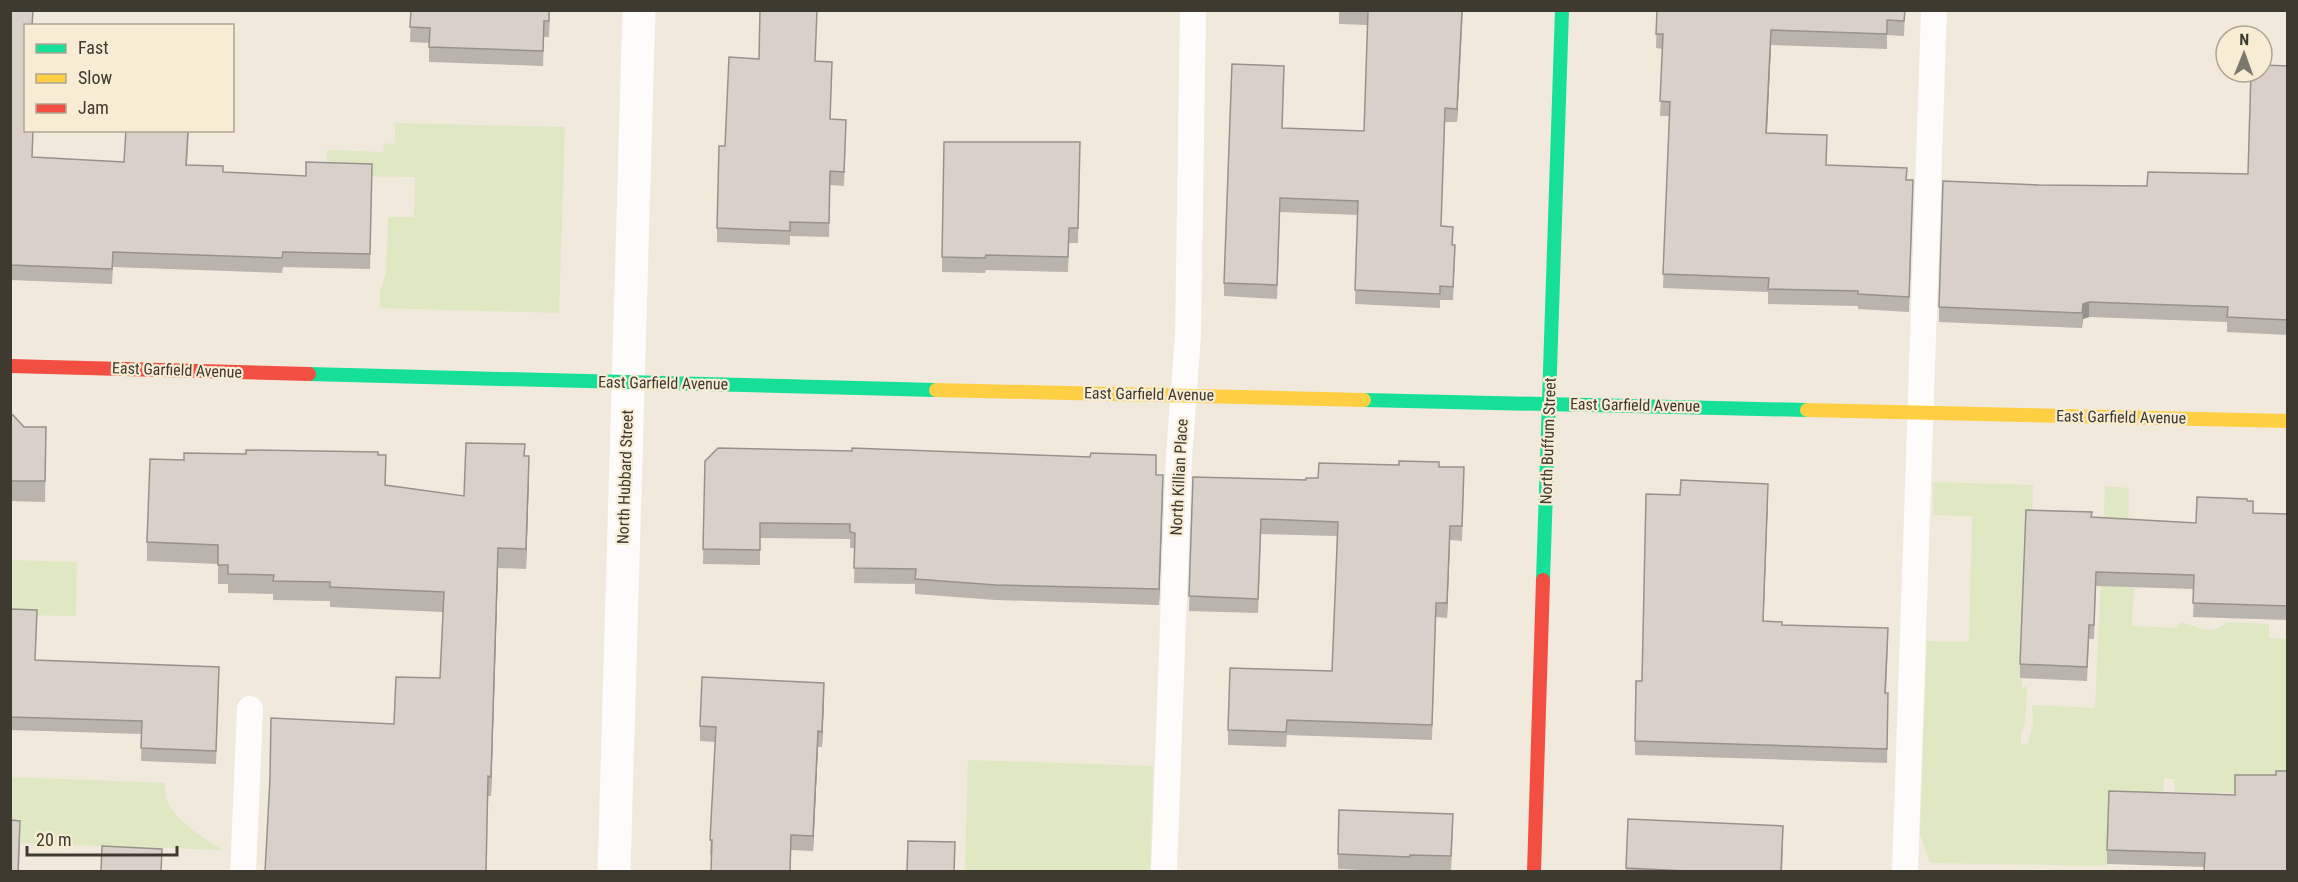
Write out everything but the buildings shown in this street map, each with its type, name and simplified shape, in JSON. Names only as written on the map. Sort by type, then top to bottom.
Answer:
[{"type":"street","name":"North Hubbard Street","points":[[614,872],[639,10]]},
{"type":"street","name":"North Buffum Street","points":[[1534,872],[1562,10]]},
{"type":"street","name":"East Garfield Avenue","points":[[10,366],[2288,421]]},
{"type":"lane","name":"North Killian Place","points":[[1164,872],[1179,456],[1188,336],[1193,10]]},
{"type":"lane","points":[[1905,872],[1934,10]]},
{"type":"lane","points":[[243,872],[250,709]]},
{"type":"green space","points":[[395,123],[565,127],[559,313],[380,308],[380,292],[386,273],[388,217],[414,217],[415,177],[326,176],[327,150],[383,152],[384,144],[395,143]]},
{"type":"green space","points":[[1933,482],[2033,485],[2032,524],[2026,524],[2020,678],[2022,687],[2027,687],[2021,744],[2028,744],[2033,724],[2032,705],[2095,708],[2105,486],[2129,488],[2128,533],[2134,587],[2132,626],[2176,628],[2182,622],[2202,629],[2215,630],[2228,622],[2269,624],[2269,638],[2287,639],[2287,786],[2235,793],[2175,792],[2174,779],[2164,779],[2162,807],[2109,805],[2107,866],[1930,863],[1920,834],[1927,641],[1969,642],[1972,516],[1933,515]]},
{"type":"green space","points":[[11,560],[77,562],[76,616],[11,615]]},
{"type":"green space","points":[[968,760],[1153,766],[1150,871],[965,871]]},
{"type":"green space","points":[[11,777],[165,783],[166,798],[175,813],[190,828],[223,850],[11,843]]},
{"type":"traffic: fast","points":[[1543,580],[1562,10]]},
{"type":"traffic: fast","points":[[309,374],[936,390]]},
{"type":"traffic: fast","points":[[1364,400],[1807,410]]},
{"type":"traffic: slow","points":[[936,390],[1364,400]]},
{"type":"traffic: slow","points":[[1807,410],[2288,421]]},
{"type":"traffic: jam","points":[[10,366],[309,374]]},
{"type":"traffic: jam","points":[[1534,872],[1543,580]]}]
